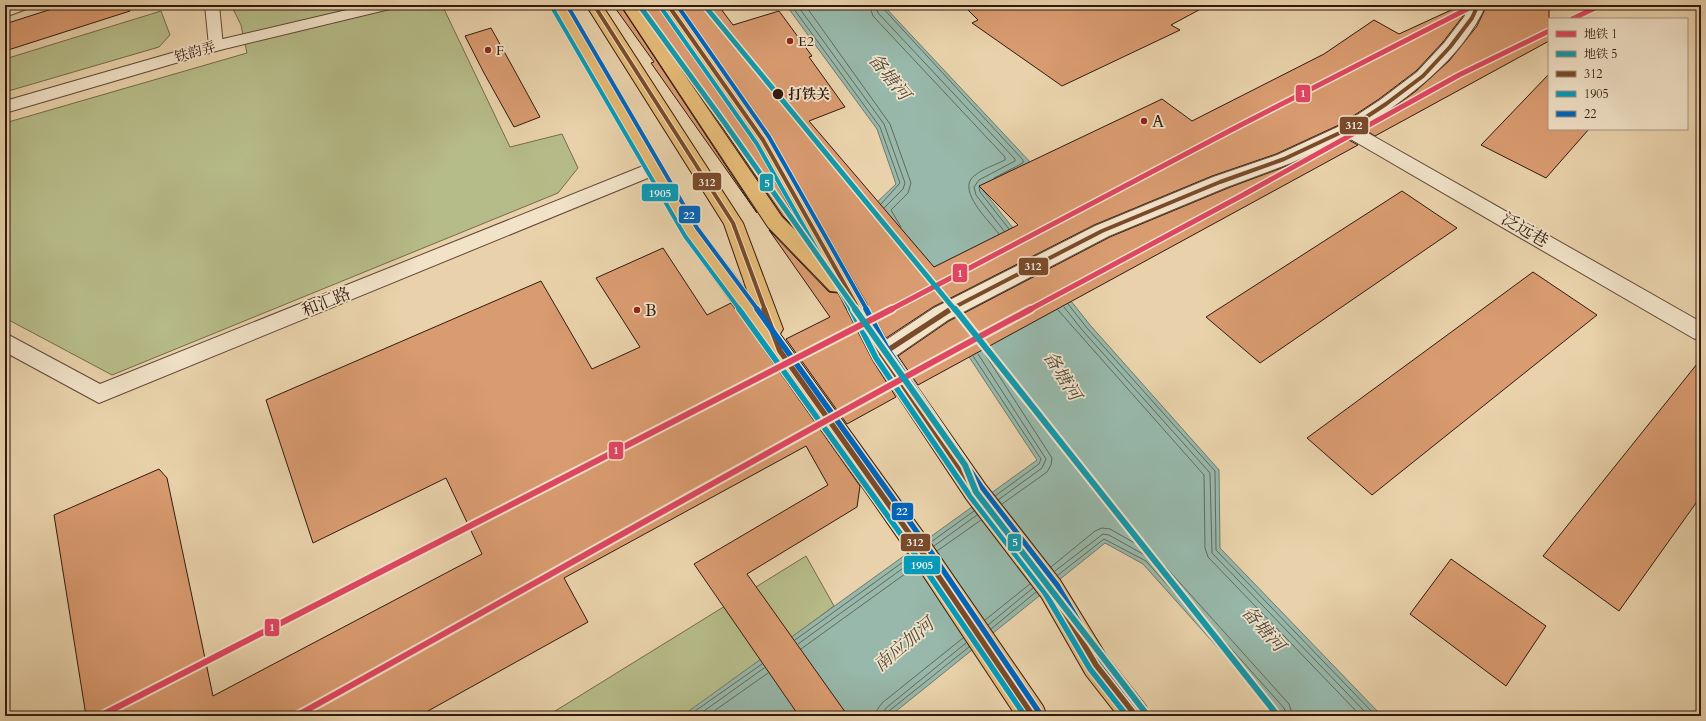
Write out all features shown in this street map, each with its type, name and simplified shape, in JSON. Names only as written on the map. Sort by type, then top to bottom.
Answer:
[{"type":"main road","points":[[559,5],[691,232],[780,351],[916,543],[1033,716]]},
{"type":"main road","points":[[594,5],[733,223],[780,351]]},
{"type":"main road","points":[[629,5],[775,222],[858,306]]},
{"type":"main road","points":[[668,5],[764,140],[858,306],[882,354],[976,492],[1051,589],[1096,666],[1136,716]]},
{"type":"street","name":"铁韵弄","points":[[5,107],[216,46],[388,5]]},
{"type":"street","points":[[882,354],[941,314],[1102,231],[1220,182],[1284,159],[1348,129],[1386,104],[1422,76],[1450,47],[1472,18],[1478,5]]},
{"type":"street","name":"泛远巷","points":[[1348,129],[1701,332]]},
{"type":"street","name":"和汇路","points":[[5,342],[99,394],[653,168]]},
{"type":"lane","points":[[5,12],[24,5]]},
{"type":"lane","points":[[212,5],[216,46]]},
{"type":"green space","points":[[231,5],[452,5],[443,7],[510,147],[562,134],[578,168],[558,193],[112,375],[5,318],[5,123],[247,53],[241,25]]},
{"type":"green space","points":[[161,11],[170,35],[159,47],[5,92],[5,59]]},
{"type":"green space","points":[[806,556],[834,606],[685,716],[547,716]]},
{"type":"water","points":[[786,5],[883,5],[1031,163],[982,189],[1090,325],[1219,470],[1220,548],[1382,716],[1279,716],[1143,564],[1105,543],[890,716],[682,716],[1037,460],[871,208],[896,184],[877,129]]},
{"type":"building","points":[[64,5],[129,5],[130,11],[5,51],[5,24]]},
{"type":"building","points":[[613,5],[620,5],[757,213],[651,63],[654,62]]},
{"type":"building","points":[[639,5],[659,5],[754,143],[808,241],[783,216]]},
{"type":"building","points":[[678,5],[718,5],[733,25],[779,11],[812,56],[809,57],[845,107],[809,121],[934,267],[1018,225],[979,186],[1162,99],[1192,121],[1324,54],[1374,20],[1399,34],[1462,5],[1468,5],[1463,16],[1443,42],[1416,71],[1379,99],[1341,124],[1276,154],[1212,176],[1094,225],[933,307],[886,338],[770,135]]},
{"type":"building","points":[[963,5],[1208,5],[1171,25],[1180,30],[1062,86],[972,23],[978,20]]},
{"type":"building","points":[[1487,5],[1549,5],[1548,42],[1375,136],[1364,129],[1416,91],[1449,61],[1477,26]]},
{"type":"building","points":[[491,28],[540,117],[514,127],[465,36]]},
{"type":"building","points":[[1548,75],[1548,130],[1588,130],[1546,178],[1481,145]]},
{"type":"building","points":[[1347,139],[1358,145],[918,385],[898,356],[949,321],[1110,237],[1228,188],[1292,164]]},
{"type":"building","points":[[1402,191],[1457,228],[1260,363],[1206,317]]},
{"type":"building","points":[[769,230],[829,292],[838,293],[873,361],[896,397],[847,424],[786,339],[830,317]]},
{"type":"building","points":[[663,248],[707,315],[731,303],[860,486],[857,507],[747,574],[848,716],[799,716],[694,564],[828,485],[806,446],[564,578],[588,622],[419,716],[86,716],[54,515],[159,469],[167,478],[213,696],[482,554],[446,478],[313,543],[266,400],[541,281],[592,369],[640,347],[596,278]]},
{"type":"building","points":[[1533,272],[1597,315],[1372,495],[1307,438]]},
{"type":"building","points":[[1701,359],[1701,496],[1619,611],[1543,556]]},
{"type":"building","points":[[1451,559],[1546,626],[1506,686],[1410,614]]},
{"type":"metro line","name":"5","points":[[639,5],[724,122],[965,465],[976,492],[1148,716]]},
{"type":"metro line","name":"5","points":[[704,5],[912,255],[1278,716]]},
{"type":"metro line","name":"1","points":[[100,716],[905,302],[1235,128],[1475,5]]},
{"type":"metro line","name":"1","points":[[1574,18],[1601,5]]},
{"type":"metro line","name":"1","points":[[296,716],[522,592],[946,354],[1243,195],[1459,75],[1548,31]]},
{"type":"transit line","name":"22","points":[[567,5],[697,228],[786,347],[922,539],[1039,712]]},
{"type":"transit line","name":"312","points":[[594,5],[733,223],[780,351],[916,543],[1033,716]]},
{"type":"transit line","name":"312","points":[[668,5],[763,140],[857,306],[882,354],[976,492],[1051,589],[1096,665],[1136,716]]},
{"type":"transit line","name":"22","points":[[677,5],[769,137],[888,350],[982,488],[1057,585],[1102,661],[1142,712]]},
{"type":"transit line","name":"312","points":[[882,354],[941,314],[1102,231],[1220,182],[1284,159],[1348,129],[1386,104],[1423,76],[1450,47],[1472,18],[1478,5]]},
{"type":"transit line","name":"1905","points":[[553,9],[685,236],[774,355],[910,547],[1025,716]]},
{"type":"transit line","name":"1905","points":[[662,9],[757,144],[851,309],[876,358],[970,496],[1045,593],[1090,669],[1127,716]]},
{"type":"place","name":"E2","points":[[790,41]]},
{"type":"place","name":"F","points":[[488,50]]},
{"type":"place","name":"打铁关","points":[[778,94]]},
{"type":"place","name":"A","points":[[1144,121]]},
{"type":"place","name":"B","points":[[637,310]]},
{"type":"water label","name":"备塘河","points":[[889,77]]},
{"type":"water label","name":"备塘河","points":[[1062,376]]},
{"type":"water label","name":"备塘河","points":[[1263,629]]},
{"type":"water label","name":"南应加河","points":[[904,645]]}]
